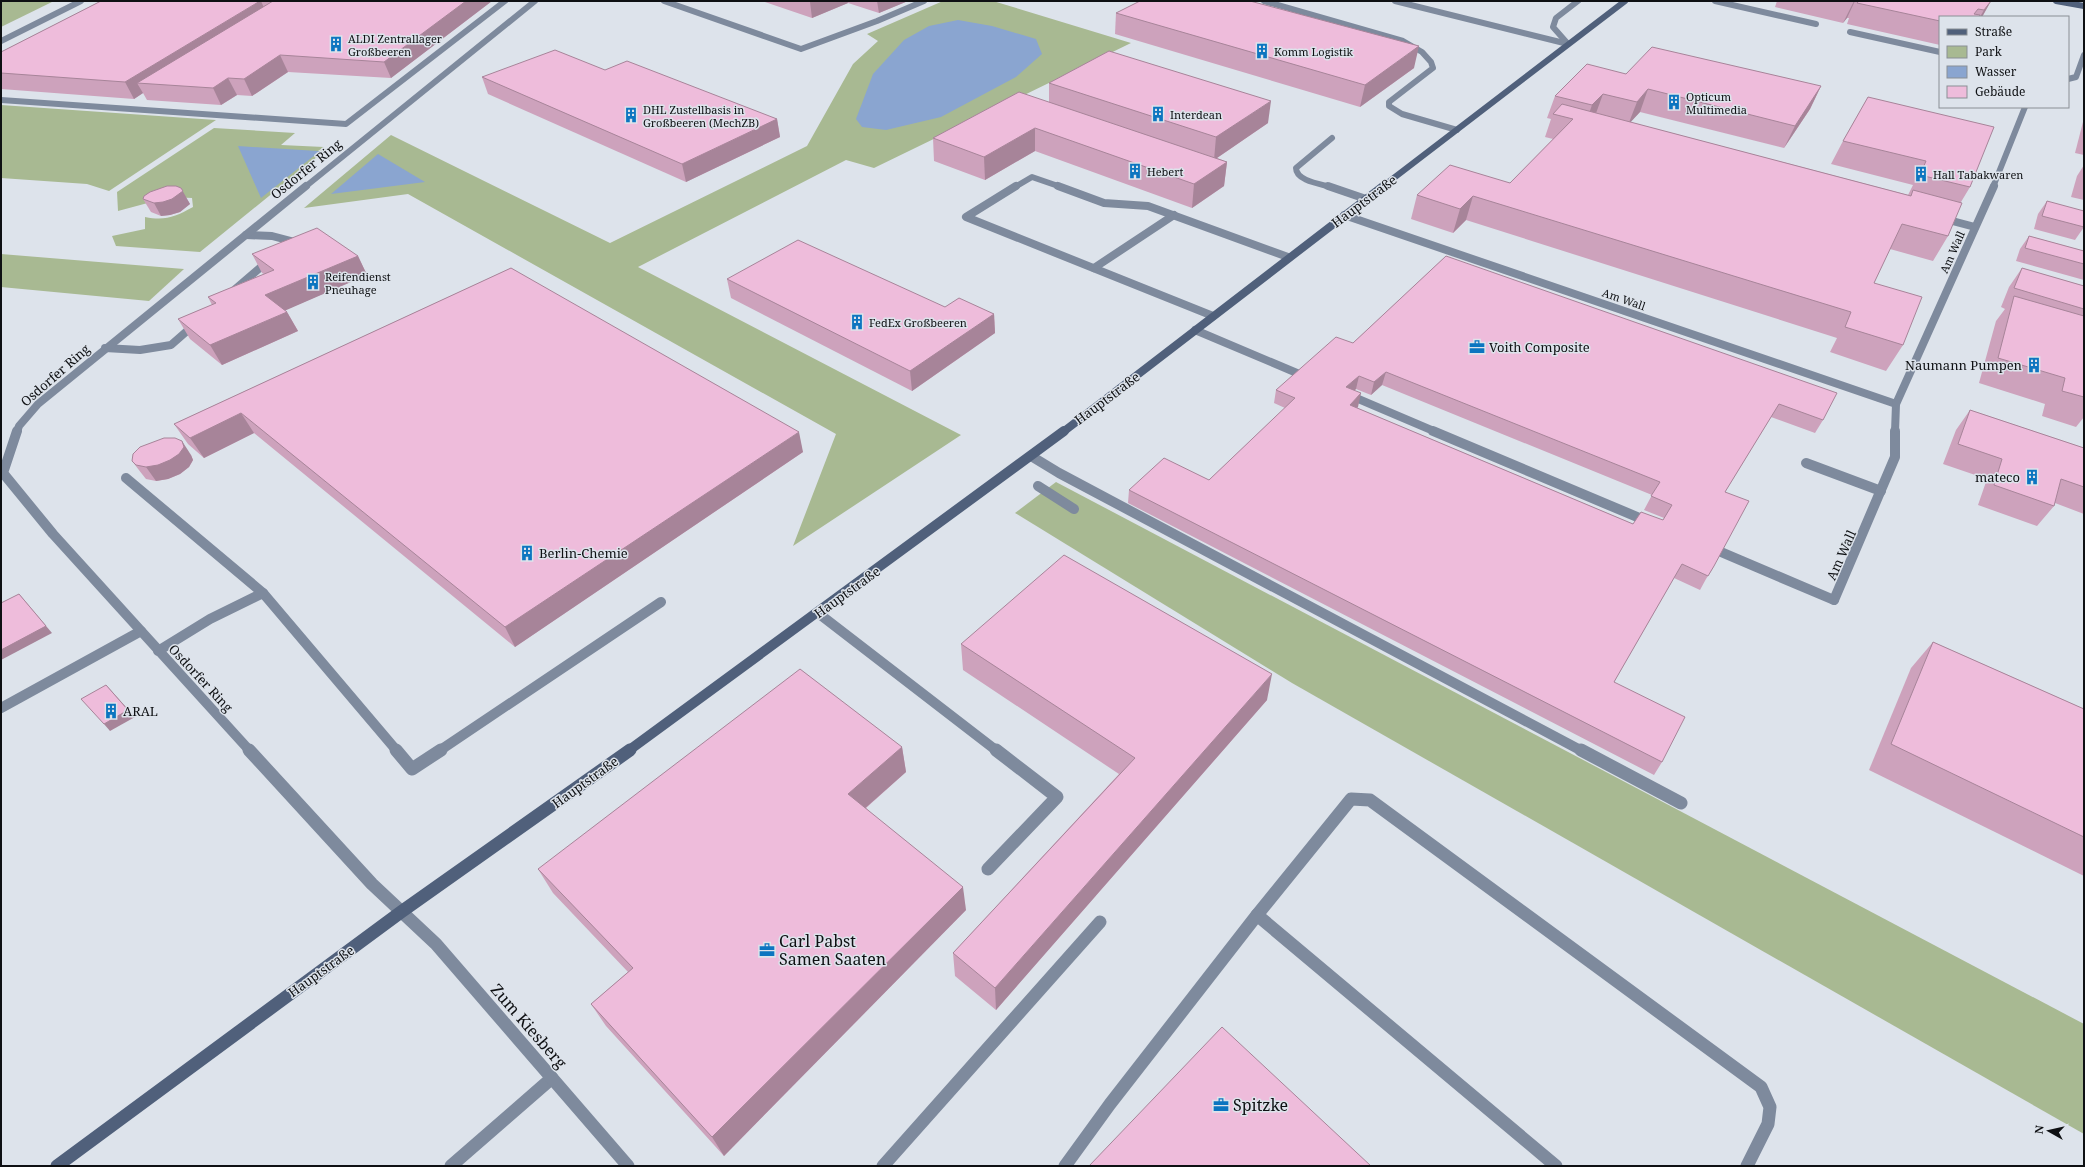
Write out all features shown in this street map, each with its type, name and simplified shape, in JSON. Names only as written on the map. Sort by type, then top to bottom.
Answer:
[{"type":"street","points":[[1,41],[81,1]]},
{"type":"street","points":[[1,100],[346,124],[505,1]]},
{"type":"street","name":"Osdorfer Ring","points":[[401,912],[372,884],[158,651],[142,631],[53,534],[3,473],[19,426],[38,404],[105,348],[535,1]]},
{"type":"street","points":[[664,1],[801,48],[877,21],[924,1]]},
{"type":"street","points":[[1264,1],[1390,36],[1402,40],[1421,51],[1432,62],[1433,68],[1389,102],[1389,106],[1402,114],[1457,130]]},
{"type":"street","points":[[1395,1],[1568,44]]},
{"type":"street","points":[[1568,44],[1554,27],[1556,18],[1578,1]]},
{"type":"street","name":"Hauptstraße","points":[[57,1166],[401,912],[674,718],[1031,456],[1288,257],[1625,1]]},
{"type":"street","points":[[1715,1],[1816,24]]},
{"type":"street","points":[[2056,1],[2084,6]]},
{"type":"street","points":[[1850,32],[1939,52]]},
{"type":"street","points":[[2069,79],[2076,77],[2084,55]]},
{"type":"street","name":"Am Wall","points":[[1721,552],[1834,600],[1895,457],[1896,404],[1975,227],[2025,108]]},
{"type":"street","points":[[1332,138],[1296,168],[1296,172],[1300,177],[1366,199]]},
{"type":"street","points":[[1213,316],[966,217],[1032,177],[1104,203],[1148,206],[1288,257]]},
{"type":"street","points":[[1094,268],[1174,215]]},
{"type":"street","name":"Am Wall","points":[[1344,215],[1896,404]]},
{"type":"street","points":[[1931,215],[1975,227]]},
{"type":"street","points":[[225,298],[291,241],[272,236],[246,234]]},
{"type":"street","points":[[105,348],[140,350],[171,345],[201,319]]},
{"type":"street","points":[[1195,330],[1304,376]]},
{"type":"street","points":[[1349,395],[1660,526]]},
{"type":"street","points":[[1031,456],[1066,477],[1680,803]]},
{"type":"street","points":[[1806,463],[1881,491]]},
{"type":"street","points":[[126,478],[263,593],[412,769],[660,602]]},
{"type":"street","points":[[1038,486],[1074,509]]},
{"type":"street","points":[[158,651],[210,619],[263,593]]},
{"type":"street","points":[[818,613],[1057,797],[988,869]]},
{"type":"street","points":[[1,708],[142,631]]},
{"type":"street","points":[[1064,1166],[1110,1104],[1257,915],[1351,799],[1370,800],[1761,1087],[1770,1107],[1768,1124],[1747,1166]]},
{"type":"street","name":"Zum Kiesberg","points":[[401,912],[436,944],[628,1166]]},
{"type":"street","points":[[1257,915],[1556,1166]]},
{"type":"street","points":[[883,1166],[1100,922]]},
{"type":"street","points":[[451,1166],[552,1078]]},
{"type":"green space","points":[[1,1],[54,1],[1,27]]},
{"type":"green space","points":[[943,1],[993,1],[1131,43],[874,168],[846,160],[638,267],[961,435],[793,546],[836,434],[408,194],[304,208],[391,135],[610,243],[807,146],[853,64],[878,41],[867,34]]},
{"type":"green space","points":[[1,105],[216,120],[109,191],[87,184],[1,178]]},
{"type":"green space","points":[[214,128],[295,133],[281,145],[324,147],[318,151],[328,148],[200,252],[116,246],[112,236],[145,229],[145,217],[158,219],[170,217],[193,207],[192,198],[170,197],[118,211],[117,192]]},
{"type":"green space","points":[[1,254],[184,269],[149,301],[1,287]]},
{"type":"green space","points":[[1056,482],[2084,1024],[2084,1134],[1292,683],[1015,513]]},
{"type":"water","points":[[958,20],[992,26],[1036,39],[1042,54],[1016,77],[941,117],[886,130],[862,127],[856,119],[873,74],[904,40],[929,26]]},
{"type":"water","points":[[238,146],[318,151],[320,151],[261,198]]},
{"type":"water","points":[[378,154],[425,182],[331,194]]},
{"type":"building","points":[[101,1],[260,1],[125,82],[1,73],[1,52]]},
{"type":"building","points":[[273,1],[466,1],[384,62],[280,55],[244,79],[228,78],[213,88],[137,83]]},
{"type":"building","points":[[1140,1],[1250,1],[1419,46],[1365,85],[1116,13]]},
{"type":"building","points":[[1859,1],[1991,1],[1984,10],[1978,9],[1974,14],[1980,16],[1939,16],[1939,21],[1857,3]]},
{"type":"building","points":[[1652,47],[1821,86],[1795,126],[1648,89],[1637,102],[1603,94],[1592,105],[1555,96],[1587,64],[1626,74]]},
{"type":"building","name":"DHL Zustellbasis in Großbeeren (MechZB)","points":[[555,50],[605,70],[627,61],[777,119],[682,164],[482,77]]},
{"type":"building","points":[[1109,51],[1271,101],[1216,137],[1049,83]]},
{"type":"building","points":[[1019,92],[1227,162],[1194,184],[1035,128],[984,157],[933,138]]},
{"type":"building","points":[[1868,97],[1994,127],[1970,187],[1920,175],[1926,161],[1843,141]]},
{"type":"building","points":[[1562,104],[1911,196],[1913,190],[1962,203],[1948,236],[1902,224],[1874,283],[1922,297],[1903,345],[1845,327],[1851,312],[1473,196],[1460,209],[1417,195],[1450,165],[1510,183],[1573,119],[1553,114]]},
{"type":"building","points":[[167,186],[176,186],[181,188],[183,191],[172,199],[163,202],[154,203],[143,199],[144,196],[150,192]]},
{"type":"building","points":[[2047,201],[2084,211],[2084,227],[2042,216]]},
{"type":"building","points":[[317,228],[358,256],[265,295],[287,312],[210,345],[178,319],[216,303],[208,297],[274,270],[252,254]]},
{"type":"building","points":[[2029,236],[2084,251],[2084,264],[2025,248]]},
{"type":"building","name":"FedEx Großbeeren","points":[[798,240],[945,307],[959,298],[994,314],[910,371],[727,279]]},
{"type":"building","points":[[1446,256],[1837,393],[1823,420],[1779,404],[1725,492],[1749,501],[1714,566],[1708,576],[1682,564],[1614,682],[1685,717],[1662,762],[1129,490],[1164,458],[1209,480],[1295,398],[1276,390],[1336,337],[1353,343]],"holes":[[[1386,372],[1660,482],[1651,496],[1672,505],[1663,520],[1641,512],[1633,524],[1350,405],[1361,393],[1346,387],[1359,376],[1374,382]]]},
{"type":"building","name":"Berlin-Chemie","points":[[511,268],[799,432],[505,627],[241,413],[190,438],[174,424]]},
{"type":"building","points":[[2022,268],[2084,286],[2084,309],[2014,288]]},
{"type":"building","points":[[2014,296],[2084,316],[2084,397],[2062,391],[2065,378],[1998,358]]},
{"type":"building","points":[[1970,410],[2084,448],[2084,487],[2061,479],[2054,506],[1994,485],[2002,459],[1958,444]]},
{"type":"building","points":[[164,438],[175,438],[182,441],[184,447],[179,454],[158,465],[146,467],[136,465],[132,461],[133,454],[140,447]]},
{"type":"building","points":[[1064,555],[1272,674],[995,988],[953,953],[1135,758],[961,644]]},
{"type":"building","points":[[19,594],[46,626],[1,650],[1,603]]},
{"type":"building","points":[[1933,642],[2084,709],[2084,837],[1891,744]]},
{"type":"building","name":"Carl Pabst Samen Saaten","points":[[800,669],[902,747],[848,794],[963,887],[712,1137],[591,1004],[633,968],[538,869]]},
{"type":"building","name":"ARAL","points":[[106,685],[128,710],[104,724],[81,699]]},
{"type":"building","name":"Spitzke","points":[[1222,1027],[1371,1166],[1089,1166]]},
{"type":"place","name":"ALDI Zentrallager Großbeeren","points":[[336,44]]},
{"type":"place","name":"Komm Logistik","points":[[1262,51]]},
{"type":"place","name":"Opticum Multimedia","points":[[1674,102]]},
{"type":"place","name":"Interdean","points":[[1158,114]]},
{"type":"place","name":"DHL Zustellbasis in Großbeeren (MechZB)","points":[[631,115]]},
{"type":"place","name":"Hebert","points":[[1135,171]]},
{"type":"place","name":"Hall Tabakwaren","points":[[1921,174]]},
{"type":"place","name":"Reifendienst Pneuhage","points":[[313,282]]},
{"type":"place","name":"FedEx Großbeeren","points":[[857,322]]},
{"type":"place","name":"Voith Composite","points":[[1477,347]]},
{"type":"place","name":"Naumann Pumpen","points":[[2034,365]]},
{"type":"place","name":"mateco","points":[[2032,477]]},
{"type":"place","name":"Berlin-Chemie","points":[[527,553]]},
{"type":"place","name":"ARAL","points":[[111,711]]},
{"type":"place","name":"Carl Pabst Samen Saaten","points":[[767,950]]},
{"type":"place","name":"Spitzke","points":[[1221,1105]]}]
